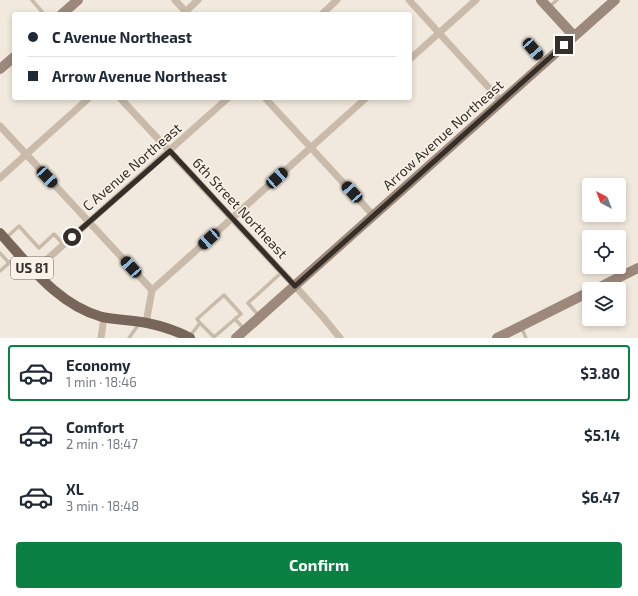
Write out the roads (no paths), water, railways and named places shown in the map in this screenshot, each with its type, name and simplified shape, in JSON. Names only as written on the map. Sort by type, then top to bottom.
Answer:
[{"type":"main road","name":"US 81","points":[[3,236],[34,271],[67,301],[84,310],[104,317],[170,329],[190,338]]},
{"type":"street","points":[[64,12],[78,0]]},
{"type":"street","points":[[175,0],[185,12]]},
{"type":"street","points":[[187,12],[198,0]]},
{"type":"street","points":[[324,12],[337,0]]},
{"type":"street","points":[[409,0],[501,101]]},
{"type":"street","points":[[412,57],[476,0]]},
{"type":"street","points":[[541,0],[574,36]]},
{"type":"street","name":"Arrow Avenue Northeast","points":[[236,338],[615,0]]},
{"type":"street","points":[[0,69],[12,59]]},
{"type":"street","points":[[0,178],[87,100]]},
{"type":"street","name":"6th Street Northeast","points":[[122,100],[295,286],[340,338]]},
{"type":"street","name":"C Avenue Northeast","points":[[34,271],[226,100]]},
{"type":"street","points":[[267,100],[373,215]]},
{"type":"street","points":[[143,323],[152,290],[364,100]]},
{"type":"street","points":[[0,126],[152,290]]},
{"type":"street","points":[[610,282],[638,268]]},
{"type":"street","points":[[497,338],[582,295]]},
{"type":"street","points":[[101,338],[104,317]]},
{"type":"lane","points":[[32,0],[42,12]]},
{"type":"lane","points":[[548,8],[557,0]]},
{"type":"lane","points":[[533,49],[545,62]]},
{"type":"lane","points":[[3,236],[19,226],[39,248],[54,234],[64,244]]},
{"type":"lane","points":[[0,253],[9,263]]},
{"type":"lane","points":[[0,271],[19,254]]},
{"type":"lane","points":[[260,316],[248,303],[282,272]]},
{"type":"lane","points":[[224,295],[241,314],[214,337],[200,323],[197,319],[224,295]]},
{"type":"lane","points":[[235,319],[245,330]]},
{"type":"lane","points":[[129,338],[143,323]]},
{"type":"lane","points":[[190,338],[200,323]]},
{"type":"lane","points":[[520,326],[526,338]]}]
